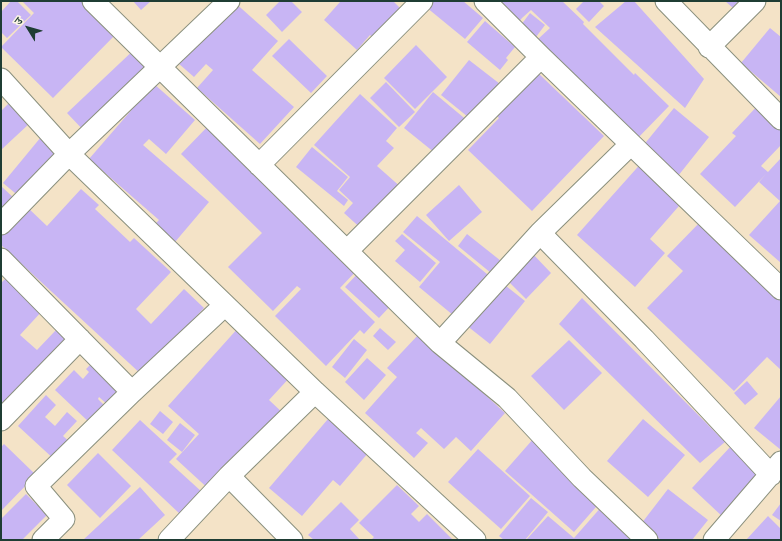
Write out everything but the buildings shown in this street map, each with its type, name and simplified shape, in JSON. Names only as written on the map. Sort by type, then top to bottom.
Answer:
[{"type":"street","points":[[93,1],[440,343],[507,398],[582,478],[647,540]]},
{"type":"street","points":[[1,224],[70,154],[229,1]]},
{"type":"street","points":[[259,165],[422,1]]},
{"type":"street","points":[[485,1],[541,58],[781,289]]},
{"type":"street","points":[[666,1],[709,47],[781,118]]},
{"type":"street","points":[[709,47],[755,1]]},
{"type":"street","points":[[346,251],[541,58]]},
{"type":"street","points":[[1,79],[70,154],[316,392],[475,540]]},
{"type":"street","points":[[440,343],[540,233],[631,144]]},
{"type":"street","points":[[540,233],[644,339],[776,468],[714,540]]},
{"type":"street","points":[[1,259],[132,392]]},
{"type":"street","points":[[43,540],[64,519],[36,486],[132,392],[226,305]]},
{"type":"street","points":[[1,420],[80,339]]},
{"type":"street","points":[[169,540],[229,476],[316,392]]},
{"type":"street","points":[[229,476],[292,540]]}]
